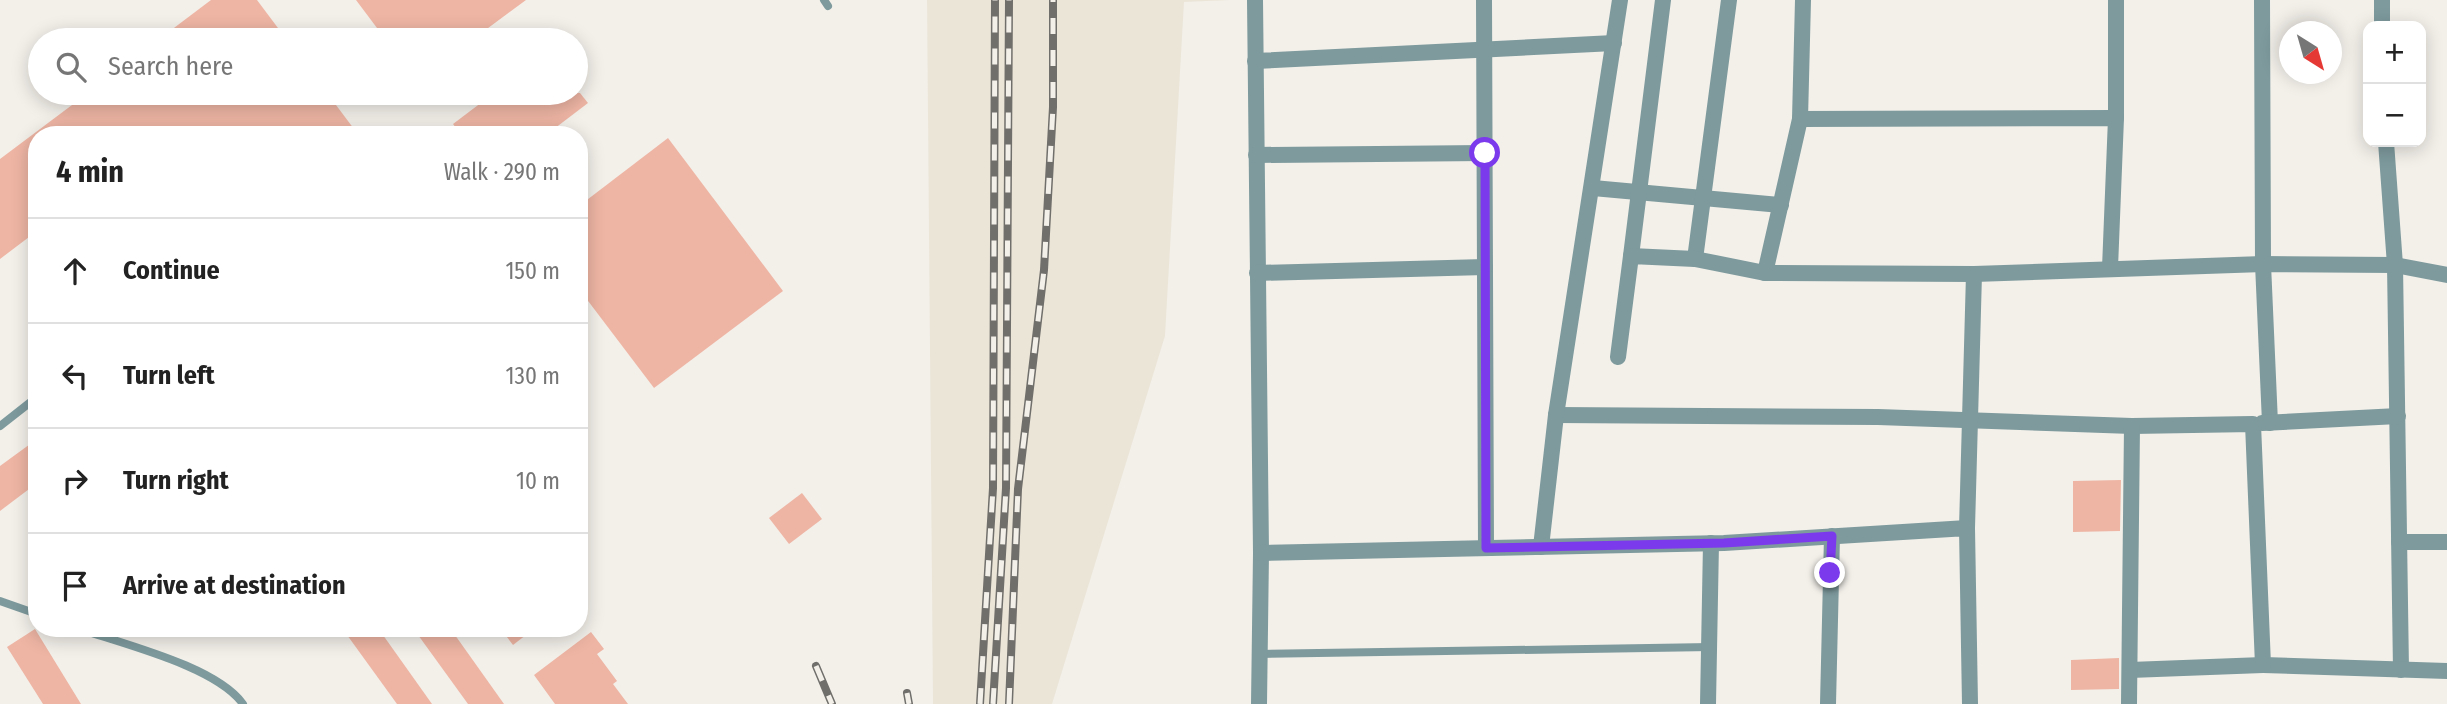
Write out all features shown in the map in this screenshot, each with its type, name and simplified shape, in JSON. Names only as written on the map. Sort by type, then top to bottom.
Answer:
[{"type":"street","points":[[1255,0],[1261,553],[1259,704]]},
{"type":"street","points":[[1484,0],[1486,548]]},
{"type":"street","points":[[1541,547],[1556,415],[1620,0]]},
{"type":"street","points":[[1619,357],[1639,191],[1648,142],[1663,0]]},
{"type":"street","points":[[1695,259],[1729,0]]},
{"type":"street","points":[[1765,273],[1800,120],[1803,0]]},
{"type":"street","points":[[2110,268],[2116,118],[2116,0]]},
{"type":"street","points":[[2262,0],[2263,264],[2270,423]]},
{"type":"street","points":[[2382,0],[2382,21]]},
{"type":"street","points":[[1255,61],[1614,43]]},
{"type":"street","points":[[1800,120],[2116,118]]},
{"type":"street","points":[[2386,147],[2395,265],[2401,670]]},
{"type":"street","points":[[1256,155],[1485,153]]},
{"type":"street","points":[[1593,188],[1780,205]]},
{"type":"street","points":[[1631,256],[1695,259],[1765,273],[1973,274],[2263,264],[2395,265],[2447,275]]},
{"type":"street","points":[[1257,273],[1485,267]]},
{"type":"street","points":[[1970,704],[1967,528],[1973,274]]},
{"type":"street","points":[[1556,415],[1878,417],[2132,426],[2253,424],[2398,416]]},
{"type":"street","points":[[2253,424],[2263,665]]},
{"type":"street","points":[[2129,704],[2132,426]]},
{"type":"street","points":[[1261,553],[1711,543],[1967,528]]},
{"type":"street","points":[[1828,704],[1832,536]]},
{"type":"street","points":[[2399,542],[2447,542]]},
{"type":"street","points":[[1707,704],[1711,647],[1711,543]]},
{"type":"street","points":[[2130,670],[2263,665],[2447,671]]},
{"type":"lane","points":[[0,426],[28,404]]},
{"type":"lane","points":[[0,601],[28,611]]},
{"type":"lane","points":[[102,637],[208,675],[234,692],[243,704]]},
{"type":"lane","points":[[1259,654],[1711,647]]},
{"type":"shaded area","points":[[927,0],[1231,0],[1184,2],[1165,336],[1052,704],[933,704]]},
{"type":"building","points":[[211,0],[257,0],[278,28],[174,28]]},
{"type":"building","points":[[356,0],[526,0],[488,28],[377,28]]},
{"type":"building","points":[[72,105],[336,105],[352,126],[44,126]]},
{"type":"building","points":[[478,105],[585,105],[558,126],[453,124]]},
{"type":"building","points":[[28,138],[28,238],[0,259],[0,159]]},
{"type":"building","points":[[668,138],[783,291],[654,388],[588,301],[588,199]]},
{"type":"building","points":[[28,446],[28,490],[0,511],[0,466]]},
{"type":"building","points":[[2121,480],[2120,531],[2073,532],[2073,481]]},
{"type":"building","points":[[802,493],[822,519],[789,544],[769,518]]},
{"type":"building","points":[[591,632],[604,649],[597,654],[617,681],[613,684],[628,704],[555,704],[534,675],[588,637]]},
{"type":"building","points":[[28,634],[28,637],[40,637],[81,704],[43,704],[7,647]]},
{"type":"building","points":[[349,637],[384,637],[432,704],[397,704]]},
{"type":"building","points":[[420,637],[456,637],[504,704],[468,704]]},
{"type":"building","points":[[507,637],[523,637],[513,645]]},
{"type":"building","points":[[2119,658],[2119,689],[2071,690],[2071,660]]},
{"type":"railway","points":[[980,704],[993,488],[995,0]]},
{"type":"railway","points":[[993,704],[1006,488],[1009,0]]},
{"type":"railway","points":[[1009,704],[1018,489],[1044,270],[1053,107],[1053,0]]},
{"type":"railway","points":[[816,666],[832,704]]},
{"type":"railway","points":[[907,693],[909,704]]},
{"type":"route","points":[[1485,153],[1486,548],[1724,543],[1832,536],[1830,573]]}]
